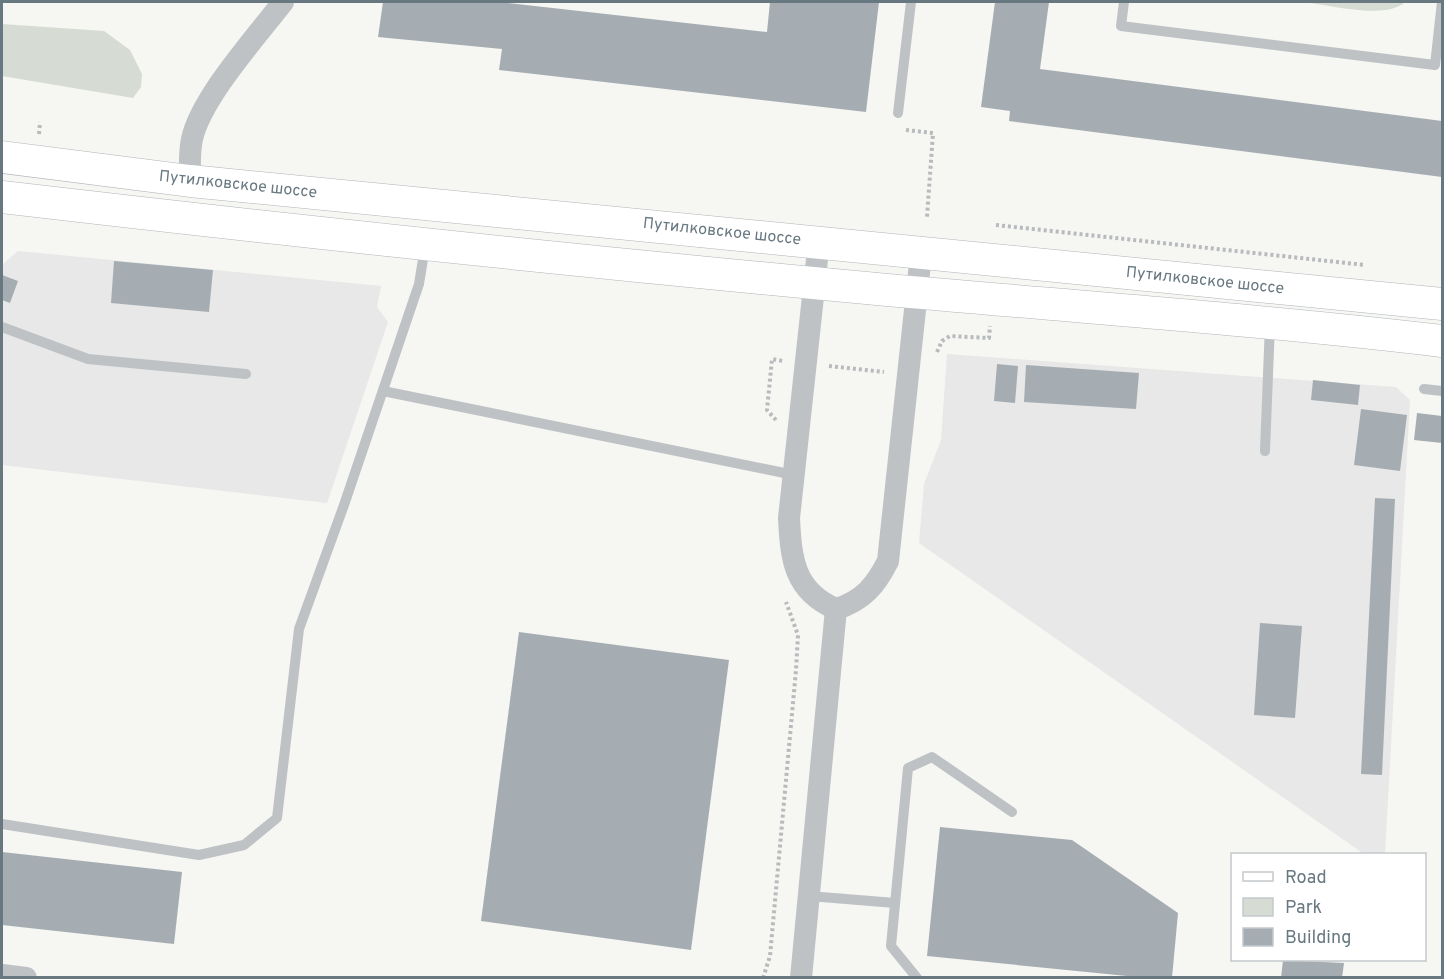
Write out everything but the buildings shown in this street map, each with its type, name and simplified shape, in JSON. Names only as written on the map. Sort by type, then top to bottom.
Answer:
[{"type":"main road","name":"Путилковское шоссе","points":[[2,157],[190,181],[1443,304]]},
{"type":"main road","name":"Путилковское шоссе","points":[[2,197],[186,219],[814,283],[1270,321],[1443,341]]},
{"type":"street","points":[[190,181],[192,140],[197,125],[215,93],[282,2]]},
{"type":"street","points":[[819,242],[789,518],[791,551],[797,573],[809,592],[821,602],[836,609],[852,604],[865,595],[879,579],[888,561],[921,254]]},
{"type":"street","points":[[801,978],[836,609]]},
{"type":"street","points":[[2,975],[26,978]]},
{"type":"lane","points":[[898,113],[911,2]]},
{"type":"lane","points":[[1124,2],[1121,26],[1435,65],[1442,2]]},
{"type":"lane","points":[[2,824],[200,855],[244,845],[277,818],[299,629],[419,284],[426,243]]},
{"type":"lane","points":[[1265,451],[1270,321]]},
{"type":"lane","points":[[2,327],[88,359],[246,374]]},
{"type":"lane","points":[[1424,389],[1443,391]]},
{"type":"lane","points":[[383,391],[794,476]]},
{"type":"lane","points":[[917,978],[891,946],[908,768],[933,757],[1012,812]]},
{"type":"lane","points":[[809,897],[895,903]]},
{"type":"path","points":[[898,113],[897,129],[933,133],[927,218]]},
{"type":"path","points":[[996,225],[1372,266]]},
{"type":"path","points":[[936,358],[942,340],[950,336],[989,338]]},
{"type":"path","points":[[775,429],[776,418],[767,411],[772,359],[785,361]]},
{"type":"path","points":[[821,365],[894,373]]},
{"type":"path","points":[[763,978],[770,956],[798,635],[784,596]]},
{"type":"shaded area","points":[[18,251],[381,286],[377,307],[388,322],[327,503],[2,465],[2,265]]},
{"type":"shaded area","points":[[947,354],[1396,387],[1410,400],[1385,853],[1363,853],[919,543],[924,484],[941,440]]},
{"type":"green space","points":[[1304,2],[1405,2],[1385,10],[1371,11]]},
{"type":"green space","points":[[2,24],[104,31],[130,50],[142,74],[141,87],[133,98],[2,76]]}]
